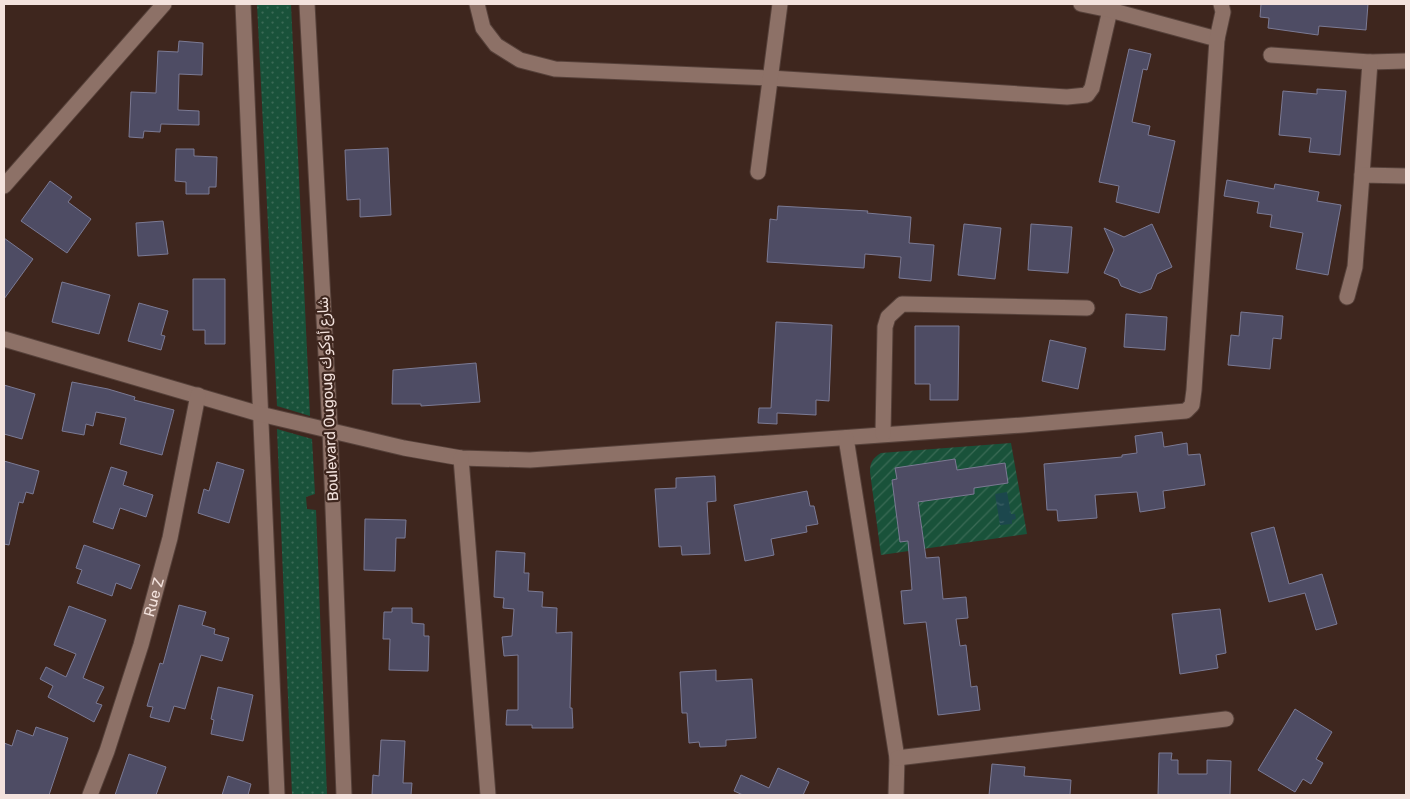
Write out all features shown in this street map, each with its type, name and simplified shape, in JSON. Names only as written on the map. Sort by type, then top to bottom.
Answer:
[{"type":"street","points":[[4,186],[164,4]]},
{"type":"street","points":[[243,4],[277,795]]},
{"type":"street","name":"Boulevard Ougoug شارع أوكوك","points":[[307,4],[330,430],[344,795]]},
{"type":"street","points":[[477,4],[482,28],[496,45],[520,60],[555,69],[770,78],[1066,97],[1087,95],[1092,88],[1110,10]]},
{"type":"street","points":[[758,172],[780,4]]},
{"type":"street","points":[[1081,4],[1217,39]]},
{"type":"street","points":[[4,339],[260,414],[404,448],[461,458],[530,460],[1023,425],[1186,411],[1192,405],[1217,39],[1223,12],[1222,4]]},
{"type":"street","points":[[1271,54],[1370,62],[1406,61]]},
{"type":"street","points":[[1346,296],[1355,267],[1370,62]]},
{"type":"street","points":[[1362,175],[1406,176]]},
{"type":"street","points":[[883,434],[885,327],[888,317],[902,304],[1087,308]]},
{"type":"street","name":"Rue Z","points":[[90,795],[107,751],[141,645],[170,538],[198,395]]},
{"type":"street","points":[[846,438],[897,758],[896,795]]},
{"type":"street","points":[[461,458],[488,795]]},
{"type":"street","points":[[897,758],[1226,719]]},
{"type":"green space","points":[[257,4],[291,4],[310,416],[277,406]]},
{"type":"green space","points":[[277,429],[312,439],[315,494],[306,497],[307,509],[316,510],[327,795],[292,795]]},
{"type":"green space","points":[[1011,443],[1027,534],[881,555],[870,472],[872,461],[881,453]],"holes":[[[955,459],[957,470],[970,468],[1007,483],[988,486],[973,483],[974,494],[918,502],[923,539],[901,542],[892,480],[897,479],[895,469],[932,474],[931,462]]]},
{"type":"water","points":[[1007,492],[1011,514],[1015,514],[1016,519],[1012,520],[1012,524],[1000,525],[995,494]]},
{"type":"building","points":[[1261,4],[1368,4],[1366,30],[1319,26],[1318,35],[1268,28],[1269,18],[1260,17]]},
{"type":"building","points":[[179,41],[203,43],[202,75],[179,74],[178,110],[199,111],[199,125],[161,124],[160,132],[144,131],[143,138],[129,137],[131,92],[156,93],[158,51],[178,52]]},
{"type":"building","points":[[1129,49],[1151,54],[1147,70],[1143,69],[1132,122],[1150,126],[1148,135],[1175,141],[1159,213],[1116,202],[1119,186],[1099,182]]},
{"type":"building","points":[[1317,89],[1346,91],[1340,155],[1309,152],[1311,138],[1279,135],[1283,91],[1317,94]]},
{"type":"building","points":[[388,148],[391,215],[360,217],[360,199],[347,200],[345,150]]},
{"type":"building","points":[[176,149],[194,149],[194,156],[217,157],[216,187],[209,187],[209,194],[186,194],[186,182],[175,181]]},
{"type":"building","points":[[1227,180],[1274,189],[1275,184],[1319,192],[1317,201],[1341,205],[1328,275],[1296,269],[1303,233],[1270,227],[1272,215],[1257,213],[1259,202],[1224,196]]},
{"type":"building","points":[[50,181],[72,197],[68,202],[91,219],[67,253],[21,221]]},
{"type":"building","points":[[778,206],[868,211],[867,213],[911,217],[909,243],[934,245],[931,281],[899,278],[901,257],[865,254],[864,268],[767,262],[770,219],[777,220]]},
{"type":"building","points":[[163,221],[168,254],[138,256],[136,223]]},
{"type":"building","points":[[964,224],[1001,228],[995,279],[958,275]]},
{"type":"building","points":[[1031,224],[1072,227],[1068,273],[1028,270]]},
{"type":"building","points":[[1152,224],[1172,267],[1157,274],[1151,289],[1140,293],[1121,286],[1118,279],[1104,273],[1114,250],[1104,228],[1124,237]]},
{"type":"building","points":[[4,238],[33,259],[4,299]]},
{"type":"building","points":[[193,279],[225,279],[225,344],[205,344],[205,330],[193,330]]},
{"type":"building","points":[[62,282],[110,295],[99,334],[52,322]]},
{"type":"building","points":[[139,303],[168,311],[161,335],[165,336],[161,350],[128,341]]},
{"type":"building","points":[[1241,312],[1283,316],[1281,339],[1273,338],[1270,369],[1228,365],[1231,335],[1239,336]]},
{"type":"building","points":[[1126,314],[1167,317],[1165,350],[1124,347]]},
{"type":"building","points":[[776,322],[832,325],[829,401],[816,400],[816,415],[777,413],[777,424],[758,423],[759,408],[771,408]]},
{"type":"building","points":[[915,326],[959,326],[958,400],[930,400],[930,384],[915,384]]},
{"type":"building","points":[[1050,340],[1086,348],[1078,389],[1042,381]]},
{"type":"building","points":[[476,363],[480,402],[421,406],[421,404],[392,404],[393,370]]},
{"type":"building","points":[[72,382],[108,389],[135,397],[134,400],[174,410],[162,455],[120,444],[126,418],[96,412],[93,426],[86,424],[84,435],[62,431]]},
{"type":"building","points":[[4,385],[35,394],[22,439],[4,434]]},
{"type":"building","points":[[1162,432],[1164,447],[1187,443],[1188,455],[1200,454],[1205,485],[1163,491],[1165,508],[1140,512],[1137,492],[1095,495],[1097,518],[1058,521],[1057,510],[1047,510],[1044,464],[1122,457],[1122,455],[1137,453],[1135,436]]},
{"type":"building","points":[[955,459],[957,470],[1005,463],[1008,483],[974,488],[974,494],[918,502],[926,558],[939,557],[943,599],[966,597],[968,618],[956,619],[960,646],[966,645],[971,687],[977,686],[980,710],[938,715],[926,622],[904,624],[901,591],[912,590],[908,541],[900,542],[892,480],[897,479],[895,468]]},
{"type":"building","points":[[4,461],[39,471],[33,494],[26,492],[23,503],[19,502],[9,545],[4,544]]},
{"type":"building","points":[[217,462],[244,470],[229,523],[198,513],[204,489],[209,491]]},
{"type":"building","points":[[111,467],[127,472],[123,485],[153,495],[146,517],[120,508],[113,529],[93,522]]},
{"type":"building","points":[[715,476],[716,501],[707,502],[710,554],[682,555],[681,546],[659,547],[655,489],[676,488],[676,478]]},
{"type":"building","points":[[807,491],[810,506],[814,506],[818,524],[806,526],[807,532],[771,539],[774,555],[745,561],[734,505]]},
{"type":"building","points":[[365,519],[406,520],[405,538],[396,538],[395,571],[364,570]]},
{"type":"building","points":[[1274,527],[1289,584],[1322,574],[1337,624],[1316,630],[1305,593],[1269,602],[1251,533]]},
{"type":"building","points":[[84,545],[140,565],[131,589],[116,583],[112,596],[77,583],[82,570],[76,568]]},
{"type":"building","points":[[496,551],[525,553],[524,573],[529,573],[528,591],[543,592],[542,607],[557,608],[556,633],[572,632],[570,708],[572,708],[573,728],[532,728],[532,725],[506,725],[507,710],[518,710],[518,655],[504,656],[502,637],[512,636],[514,609],[503,608],[504,598],[494,597]]},
{"type":"building","points":[[179,605],[206,612],[202,625],[215,629],[214,634],[229,638],[222,661],[201,655],[185,709],[174,706],[169,722],[150,717],[153,707],[147,706],[160,663],[163,664]]},
{"type":"building","points":[[69,606],[106,620],[83,678],[104,687],[96,703],[102,705],[94,722],[48,697],[53,686],[40,679],[46,667],[66,677],[76,654],[54,645]]},
{"type":"building","points":[[392,608],[412,608],[412,623],[424,624],[424,636],[429,636],[428,671],[389,670],[390,639],[383,639],[384,612],[392,612]]},
{"type":"building","points":[[1220,609],[1226,653],[1216,655],[1218,668],[1180,674],[1172,614]]},
{"type":"building","points":[[716,670],[716,681],[752,679],[756,738],[726,740],[726,746],[700,747],[699,742],[689,743],[687,713],[682,713],[680,672]]},
{"type":"building","points":[[218,687],[253,695],[243,741],[211,734],[214,720],[211,719]]},
{"type":"building","points":[[1295,709],[1332,732],[1316,759],[1323,763],[1311,784],[1303,779],[1295,792],[1258,770]]},
{"type":"building","points":[[36,727],[68,738],[49,795],[4,795],[4,743],[12,746],[17,730],[33,736]]},
{"type":"building","points":[[381,740],[405,741],[403,783],[412,783],[411,795],[372,795],[373,775],[379,776]]},
{"type":"building","points":[[1159,753],[1172,753],[1171,760],[1178,760],[1178,774],[1207,774],[1207,760],[1231,761],[1230,795],[1158,795]]},
{"type":"building","points":[[129,754],[166,767],[156,795],[115,795]]},
{"type":"building","points":[[992,764],[1025,767],[1024,776],[1071,780],[1070,795],[989,795]]},
{"type":"building","points":[[778,768],[809,782],[803,795],[743,795],[734,791],[741,775],[769,788]]},
{"type":"building","points":[[228,776],[251,784],[248,795],[222,795]]}]
